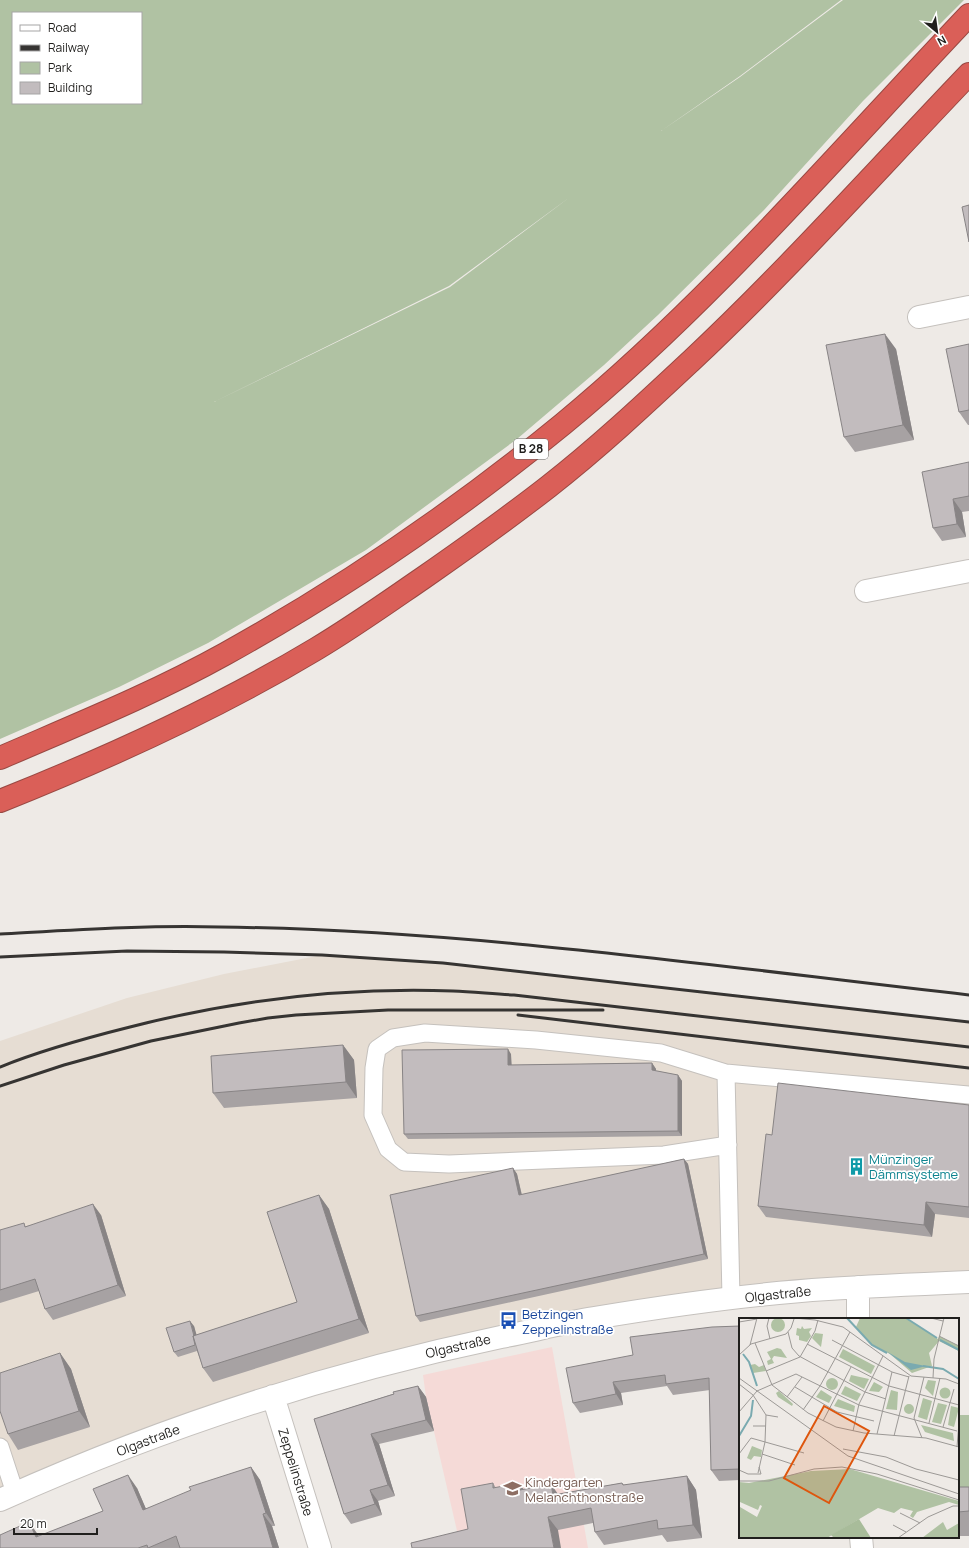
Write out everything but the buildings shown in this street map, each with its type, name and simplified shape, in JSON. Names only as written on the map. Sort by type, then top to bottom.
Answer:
[{"type":"highway","name":"B 28","points":[[0,758],[128,702],[223,655],[314,602],[376,562],[440,518],[523,455],[615,378],[669,329],[722,277],[969,15]]},
{"type":"highway","points":[[0,800],[63,776],[147,738],[232,696],[309,653],[393,599],[507,518],[593,449],[693,359],[794,258],[969,74]]},
{"type":"street","points":[[919,317],[969,307]]},
{"type":"street","points":[[866,591],[969,570]]},
{"type":"street","name":"Olgastraße","points":[[7,1497],[144,1442],[273,1396],[377,1365],[454,1347],[591,1318],[731,1298],[858,1287],[969,1282]]},
{"type":"street","points":[[858,1287],[858,1318]]},
{"type":"street","name":"Zeppelinstraße","points":[[273,1396],[320,1548]]},
{"type":"lane","points":[[728,1145],[664,1155],[449,1164],[404,1162],[388,1149],[373,1115],[374,1068],[377,1049],[393,1038],[425,1033],[536,1040],[661,1053],[726,1073],[969,1094]]},
{"type":"lane","points":[[726,1073],[731,1298]]},
{"type":"lane","name":"Olgastraße","points":[[0,1447],[7,1497]]},
{"type":"shaded area","points":[[322,955],[443,963],[969,1022],[969,1282],[828,1289],[377,1365],[0,1500],[0,1041],[127,998],[224,974]]},
{"type":"shaded area","name":"Kindergarten Melanchthonstraße","points":[[552,1347],[588,1548],[461,1548],[426,1397],[423,1375]]},
{"type":"green space","points":[[0,0],[841,0],[740,76],[661,131],[740,77],[843,0],[964,0],[863,101],[764,210],[658,315],[604,365],[517,439],[366,550],[208,643],[119,687],[0,739]],"holes":[[[570,197],[450,287],[214,402],[449,286]]]},
{"type":"green space","points":[[959,1415],[969,1415],[969,1501],[959,1501]]},
{"type":"railway","points":[[0,934],[110,928],[192,927],[314,930],[407,935],[501,942],[689,962],[969,995]]},
{"type":"railway","points":[[0,957],[127,951],[224,952],[322,955],[443,963],[969,1022]]},
{"type":"railway","points":[[0,1067],[32,1055],[81,1040],[210,1009],[290,997],[372,991],[412,990],[514,995],[969,1047]]},
{"type":"railway","points":[[0,1086],[64,1065],[151,1041],[268,1018],[388,1010],[603,1010]]},
{"type":"railway","points":[[518,1015],[969,1068]]},
{"type":"place","name":"Münzinger Dämmsysteme","points":[[856,1166]]},
{"type":"place","name":"Betzingen Zeppelinstraße","points":[[509,1321]]},
{"type":"place","name":"Kindergarten Melanchthonstraße","points":[[512,1489]]}]
